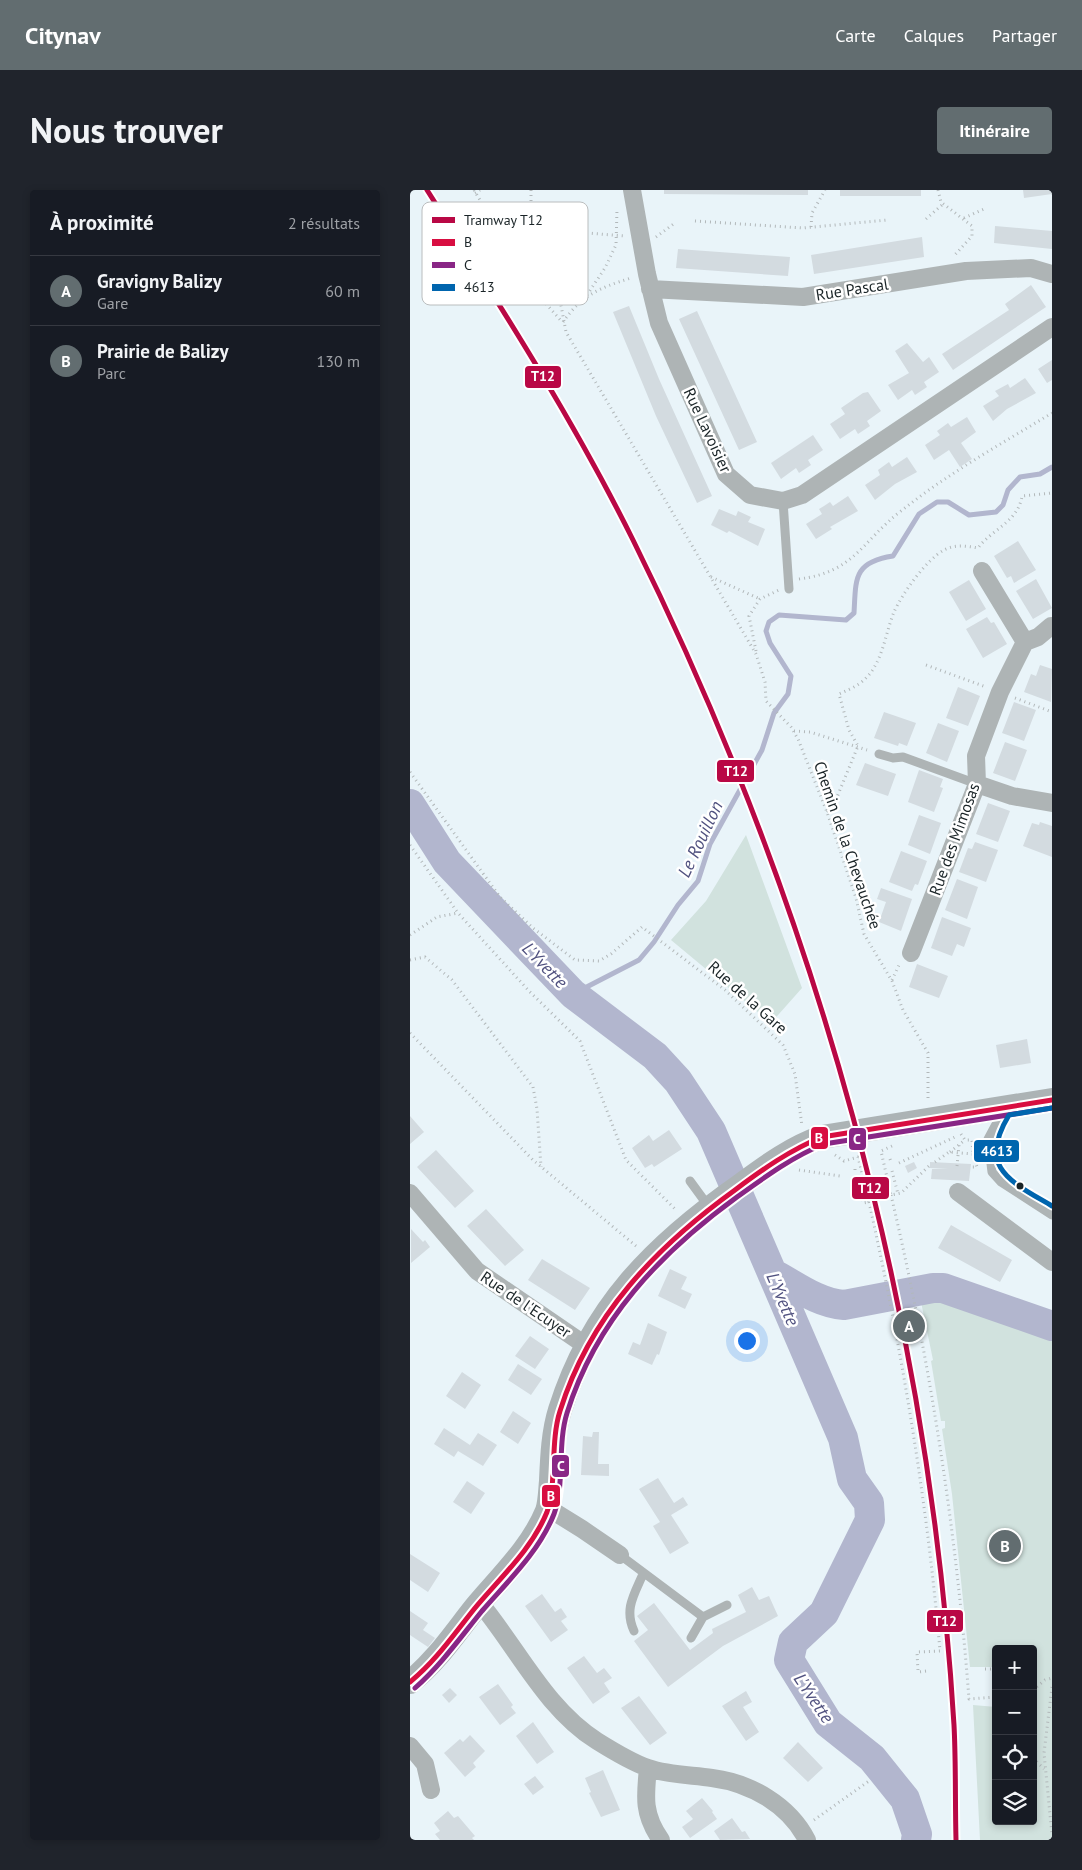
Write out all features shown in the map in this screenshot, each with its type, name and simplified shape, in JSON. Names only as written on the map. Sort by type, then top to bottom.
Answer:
[{"type":"street","name":"Rue Lavoisier","points":[[632,190],[648,281],[659,323],[726,474],[750,495],[783,501]]},
{"type":"street","name":"Rue Pascal","points":[[648,281],[803,297],[966,271],[1031,268],[1052,274]]},
{"type":"street","points":[[783,501],[802,495],[1052,327]]},
{"type":"street","points":[[982,570],[1025,642],[1038,637],[1051,626]]},
{"type":"street","name":"Rue des Mimosas","points":[[911,953],[977,784],[976,756],[1000,692],[1025,642]]},
{"type":"street","points":[[977,784],[1012,796],[1052,803]]},
{"type":"street","points":[[410,1682],[426,1668],[480,1603],[522,1552],[540,1525],[548,1508],[559,1412],[585,1345],[624,1288],[650,1258],[712,1205],[789,1150],[804,1144],[822,1137],[1052,1100]]},
{"type":"street","points":[[958,1192],[1052,1262]]},
{"type":"street","name":"Rue de l'Ecuyer","points":[[410,1193],[477,1271],[585,1345]]},
{"type":"street","points":[[548,1508],[620,1556]]},
{"type":"street","points":[[480,1603],[573,1724],[597,1741],[648,1768],[715,1778],[745,1786],[768,1798],[789,1814],[804,1835]]},
{"type":"street","points":[[410,1746],[425,1764],[431,1790]]},
{"type":"street","points":[[648,1768],[647,1814],[652,1827],[661,1840]]},
{"type":"lane","points":[[783,501],[789,587]]},
{"type":"lane","points":[[879,754],[892,758],[903,757],[977,784]]},
{"type":"lane","points":[[1004,1108],[988,1139],[992,1172],[1001,1182],[1052,1216]]},
{"type":"lane","points":[[690,1181],[712,1205]]},
{"type":"lane","points":[[620,1556],[703,1617]]},
{"type":"lane","points":[[634,1631],[628,1618],[630,1607],[643,1574]]},
{"type":"lane","points":[[692,1638],[703,1617],[727,1606]]},
{"type":"path","points":[[480,190],[474,191],[481,202]]},
{"type":"path","points":[[811,227],[812,213],[825,190]]},
{"type":"path","points":[[937,276],[972,236],[972,226],[964,218],[943,204],[938,190]]},
{"type":"path","points":[[588,292],[614,252],[617,236],[616,203]]},
{"type":"path","points":[[926,219],[943,204]]},
{"type":"path","points":[[964,218],[984,209]]},
{"type":"path","points":[[695,221],[811,227],[887,220]]},
{"type":"path","points":[[588,233],[641,238],[656,237],[676,223]]},
{"type":"path","points":[[588,296],[618,282],[648,281]]},
{"type":"path","points":[[547,305],[562,323],[756,654]]},
{"type":"path","points":[[560,305],[562,323]]},
{"type":"path","points":[[562,323],[576,305]]},
{"type":"path","points":[[756,654],[749,616],[760,599],[789,587],[794,579],[820,576],[845,565],[900,511],[980,456],[1052,413]]},
{"type":"path","points":[[858,746],[849,730],[839,694],[853,688],[866,678],[875,665],[894,613],[906,592],[936,556],[945,549],[962,545],[978,548],[985,539],[1012,519],[1020,507],[1022,496],[1052,493]]},
{"type":"path","points":[[710,577],[760,599]]},
{"type":"path","name":"Chemin de la Chevauchée","points":[[756,654],[765,682],[766,701],[793,731],[827,812],[856,898],[864,934],[892,981],[902,1010],[928,1053],[929,1087],[927,1106],[930,1120]]},
{"type":"path","points":[[926,665],[1052,712]]},
{"type":"path","points":[[793,731],[810,732],[879,754]]},
{"type":"path","points":[[827,812],[835,802],[858,746]]},
{"type":"path","name":"Rue de la Gare","points":[[410,772],[500,897],[533,928],[575,960],[599,961],[611,954],[642,927],[650,931],[725,990],[784,1045],[795,1074],[804,1144]]},
{"type":"path","points":[[410,845],[458,913],[529,991],[580,1041],[626,1160],[689,1223]]},
{"type":"path","points":[[410,935],[437,917],[458,913]]},
{"type":"path","points":[[410,960],[425,957],[452,980],[533,1087],[537,1108],[542,1167]]},
{"type":"path","points":[[410,1033],[542,1167],[650,1258]]},
{"type":"path","points":[[900,1163],[960,1134],[965,1140]]},
{"type":"path","points":[[935,1162],[965,1140],[972,1140],[973,1154],[977,1167],[971,1167]]},
{"type":"path","points":[[894,1143],[891,1149],[881,1151],[916,1306],[941,1447],[964,1632],[969,1699],[992,1697]]},
{"type":"path","points":[[957,1166],[959,1145]]},
{"type":"path","points":[[1000,1166],[1006,1152],[1015,1148]]},
{"type":"path","points":[[949,1152],[973,1154]]},
{"type":"path","points":[[832,1153],[844,1161],[858,1157],[893,1313],[924,1499],[940,1651],[917,1652],[918,1672],[927,1671]]},
{"type":"path","points":[[891,1195],[901,1193],[930,1165]]},
{"type":"path","points":[[794,1169],[840,1176]]},
{"type":"path","points":[[892,1171],[898,1194]]},
{"type":"path","points":[[858,1184],[863,1204],[869,1202]]},
{"type":"path","points":[[985,1669],[992,1669]]},
{"type":"path","points":[[1037,1687],[1045,1680],[1052,1678]]},
{"type":"path","points":[[1052,1687],[1044,1753],[1044,1769],[1052,1835]]},
{"type":"path","points":[[1037,1762],[1044,1769]]},
{"type":"path","points":[[804,1835],[869,1781]]},
{"type":"shaded area","points":[[746,835],[802,988],[771,1023],[671,940],[706,901]]},
{"type":"shaded area","points":[[940,1295],[1052,1337],[1052,1840],[980,1840],[973,1705],[992,1707],[992,1825],[1037,1825],[1037,1645],[992,1645],[992,1667],[970,1667],[952,1494],[942,1429],[945,1428],[945,1421],[941,1421],[931,1361],[933,1360],[920,1297]]},
{"type":"building","points":[[664,190],[808,190],[808,195],[664,194]]},
{"type":"building","points":[[840,190],[921,190],[921,196],[840,196]]},
{"type":"building","points":[[1023,190],[1052,190],[1052,194],[1024,198]]},
{"type":"building","points":[[995,226],[1052,231],[1052,249],[994,243]]},
{"type":"building","points":[[922,237],[924,257],[814,274],[811,255]]},
{"type":"building","points":[[678,249],[790,257],[788,276],[676,268]]},
{"type":"building","points":[[1031,285],[1046,307],[953,370],[942,354],[1009,310],[1005,304]]},
{"type":"building","points":[[629,306],[659,379],[712,496],[697,503],[656,416],[613,312]]},
{"type":"building","points":[[697,311],[757,442],[739,450],[679,319]]},
{"type":"building","points":[[907,343],[923,362],[929,357],[939,372],[924,382],[927,387],[915,395],[912,390],[898,400],[888,385],[909,373],[895,351]]},
{"type":"building","points":[[1052,360],[1052,380],[1047,383],[1038,369]]},
{"type":"building","points":[[1025,378],[1036,393],[1007,409],[993,421],[983,406],[999,396],[995,391],[1008,384],[1010,388]]},
{"type":"building","points":[[868,392],[881,411],[867,421],[870,426],[858,434],[855,429],[840,439],[830,424],[845,414],[841,408],[863,393]]},
{"type":"building","points":[[967,417],[976,432],[961,443],[972,459],[960,467],[949,450],[934,460],[925,445],[940,435],[937,431],[948,423],[951,427]]},
{"type":"building","points":[[813,435],[823,450],[808,460],[811,465],[799,473],[796,468],[781,479],[771,463]]},
{"type":"building","points":[[907,457],[917,472],[895,484],[875,500],[865,485],[880,475],[878,470],[889,462],[892,467]]},
{"type":"building","points":[[848,496],[858,511],[830,527],[832,529],[816,539],[806,524],[822,514],[819,509],[830,502],[833,506]]},
{"type":"building","points":[[719,509],[736,516],[738,511],[751,517],[748,522],[765,529],[758,546],[729,531],[727,533],[711,525]]},
{"type":"building","points":[[1018,541],[1036,570],[1014,583],[1011,576],[1007,578],[994,556]]},
{"type":"building","points":[[1036,579],[1052,608],[1033,619],[1016,591]]},
{"type":"building","points":[[969,580],[986,609],[966,621],[949,592]]},
{"type":"building","points":[[987,617],[991,623],[994,622],[1007,644],[983,658],[966,629]]},
{"type":"building","points":[[1040,665],[1052,669],[1051,702],[1024,692],[1031,674],[1036,676]]},
{"type":"building","points":[[958,687],[980,696],[968,726],[946,718]]},
{"type":"building","points":[[1014,702],[1036,710],[1024,741],[1002,733]]},
{"type":"building","points":[[884,712],[916,723],[907,746],[899,743],[898,746],[874,738]]},
{"type":"building","points":[[938,723],[959,731],[947,762],[926,753]]},
{"type":"building","points":[[1005,742],[1027,750],[1015,781],[993,773]]},
{"type":"building","points":[[865,763],[896,774],[888,796],[856,785]]},
{"type":"building","points":[[919,770],[943,779],[940,787],[943,788],[934,812],[908,802]]},
{"type":"building","points":[[988,803],[1010,811],[998,842],[976,834]]},
{"type":"building","points":[[919,815],[941,823],[930,854],[908,845]]},
{"type":"building","points":[[1040,822],[1052,826],[1052,857],[1023,846],[1032,823],[1039,825]]},
{"type":"building","points":[[975,842],[998,850],[986,882],[959,872],[968,848],[972,849]]},
{"type":"building","points":[[901,851],[927,861],[918,885],[915,884],[912,891],[889,882]]},
{"type":"building","points":[[957,879],[978,887],[967,919],[945,910]]},
{"type":"building","points":[[881,888],[912,899],[901,931],[879,922],[886,902],[877,899]]},
{"type":"building","points":[[942,917],[971,928],[964,947],[957,944],[952,956],[931,948]]},
{"type":"building","points":[[917,964],[948,976],[939,998],[909,987]]},
{"type":"building","points":[[1027,1039],[1031,1063],[1000,1068],[996,1045]]},
{"type":"building","points":[[410,1116],[424,1132],[410,1144]]},
{"type":"building","points":[[669,1130],[682,1149],[654,1167],[652,1164],[645,1168],[632,1148],[649,1135],[653,1141]]},
{"type":"building","points":[[436,1150],[474,1191],[455,1208],[417,1167]]},
{"type":"building","points":[[914,1162],[917,1168],[908,1173],[905,1166]]},
{"type":"building","points":[[930,1162],[971,1164],[969,1181],[931,1179],[932,1169],[948,1169],[930,1168]]},
{"type":"building","points":[[486,1209],[524,1250],[505,1266],[467,1226]]},
{"type":"building","points":[[951,1225],[1012,1260],[1000,1282],[938,1248]]},
{"type":"building","points":[[411,1229],[423,1242],[425,1240],[430,1247],[411,1263]]},
{"type":"building","points":[[542,1259],[590,1288],[575,1310],[528,1280]]},
{"type":"building","points":[[670,1269],[687,1277],[681,1289],[692,1294],[685,1309],[658,1296]]},
{"type":"building","points":[[648,1323],[667,1332],[659,1355],[657,1354],[652,1365],[628,1354],[633,1342],[640,1345]]},
{"type":"building","points":[[530,1336],[549,1349],[535,1369],[515,1356]]},
{"type":"building","points":[[518,1364],[542,1379],[531,1395],[508,1380]]},
{"type":"building","points":[[462,1372],[481,1385],[465,1409],[446,1396]]},
{"type":"building","points":[[513,1411],[531,1423],[518,1444],[500,1432]]},
{"type":"building","points":[[444,1428],[470,1445],[478,1433],[497,1445],[483,1466],[458,1451],[454,1457],[434,1444]]},
{"type":"building","points":[[593,1432],[599,1432],[598,1464],[609,1464],[609,1476],[581,1475],[583,1436],[592,1437]]},
{"type":"building","points":[[658,1478],[674,1503],[683,1497],[688,1505],[671,1515],[689,1543],[670,1554],[653,1526],[660,1522],[639,1489]]},
{"type":"building","points":[[467,1481],[485,1493],[471,1514],[453,1502]]},
{"type":"building","points":[[410,1554],[440,1573],[428,1592],[410,1580]]},
{"type":"building","points":[[752,1587],[759,1600],[769,1596],[778,1616],[723,1646],[668,1687],[634,1641],[648,1630],[637,1616],[654,1603],[690,1650],[713,1633],[712,1629],[746,1612],[738,1595]]},
{"type":"building","points":[[542,1594],[555,1612],[561,1608],[567,1617],[561,1621],[568,1630],[551,1642],[525,1606]]},
{"type":"building","points":[[410,1611],[428,1623],[423,1630],[435,1638],[428,1647],[410,1635]]},
{"type":"building","points":[[584,1656],[597,1673],[604,1668],[612,1678],[604,1683],[610,1692],[593,1704],[567,1668]]},
{"type":"building","points":[[498,1684],[513,1705],[511,1707],[516,1713],[500,1725],[479,1697]]},
{"type":"building","points":[[450,1688],[457,1695],[449,1703],[442,1695]]},
{"type":"building","points":[[746,1691],[752,1702],[743,1707],[759,1732],[746,1741],[722,1706]]},
{"type":"building","points":[[639,1696],[667,1733],[650,1745],[621,1708]]},
{"type":"building","points":[[533,1722],[554,1752],[537,1764],[516,1736]]},
{"type":"building","points":[[470,1735],[485,1751],[473,1763],[476,1767],[465,1777],[444,1753],[460,1739],[463,1742]]},
{"type":"building","points":[[798,1742],[823,1768],[808,1782],[783,1758]]},
{"type":"building","points":[[603,1770],[620,1810],[601,1817],[589,1793],[591,1792],[585,1778]]},
{"type":"building","points":[[535,1776],[544,1787],[533,1795],[524,1784]]},
{"type":"building","points":[[702,1798],[717,1819],[690,1838],[682,1827],[693,1819],[686,1811]]},
{"type":"building","points":[[448,1811],[454,1818],[458,1816],[475,1836],[472,1838],[474,1840],[440,1840],[435,1834],[440,1831],[434,1823]]},
{"type":"building","points":[[732,1818],[742,1832],[745,1831],[750,1839],[720,1840],[714,1831]]},
{"type":"waterway","name":"Le Rouillon","points":[[573,994],[639,960],[654,942],[678,905],[698,881],[710,844],[762,750],[774,713],[788,694],[791,676],[770,643],[766,631],[769,622],[779,615],[846,620],[854,613],[855,591],[859,574],[870,563],[893,556],[919,514],[937,502],[948,502],[969,515],[996,512],[1003,505],[1008,490],[1020,477],[1040,474],[1052,467]]},
{"type":"waterway","name":"L'Yvette","points":[[410,804],[447,862],[573,994],[655,1056],[678,1081],[711,1131],[843,1438],[852,1479],[869,1503],[870,1520],[824,1613],[793,1642],[789,1660],[828,1723],[872,1758],[905,1799],[917,1834],[916,1840]]},
{"type":"waterway","points":[[772,1273],[806,1293],[834,1304],[844,1305],[933,1288],[943,1288],[1052,1326]]},
{"type":"tram line","name":"T12","points":[[427,190],[435,202]]},
{"type":"tram line","name":"T12","points":[[499,305],[586,450],[610,495],[698,680],[757,823],[808,968],[853,1116],[890,1266],[919,1418],[941,1571],[954,1725],[956,1840]]},
{"type":"transit line","name":"B","points":[[410,1682],[436,1656],[515,1563],[541,1526],[547,1512],[552,1489],[557,1423],[573,1376],[589,1344],[629,1286],[679,1235],[766,1167],[822,1137],[1052,1100]]},
{"type":"transit line","name":"C","points":[[415,1688],[442,1661],[482,1611],[522,1566],[548,1528],[557,1503],[564,1425],[579,1379],[613,1319],[634,1291],[682,1241],[768,1175],[790,1161],[824,1144],[1052,1108]]},
{"type":"transit line","name":"4613","points":[[1052,1108],[1009,1115],[1000,1133],[996,1148],[997,1160],[1003,1171],[1023,1189],[1052,1206]]},
{"type":"place","name":"Gravigny Balizy","points":[[909,1326]]},
{"type":"place","name":"Prairie de Balizy","points":[[1005,1546]]}]
